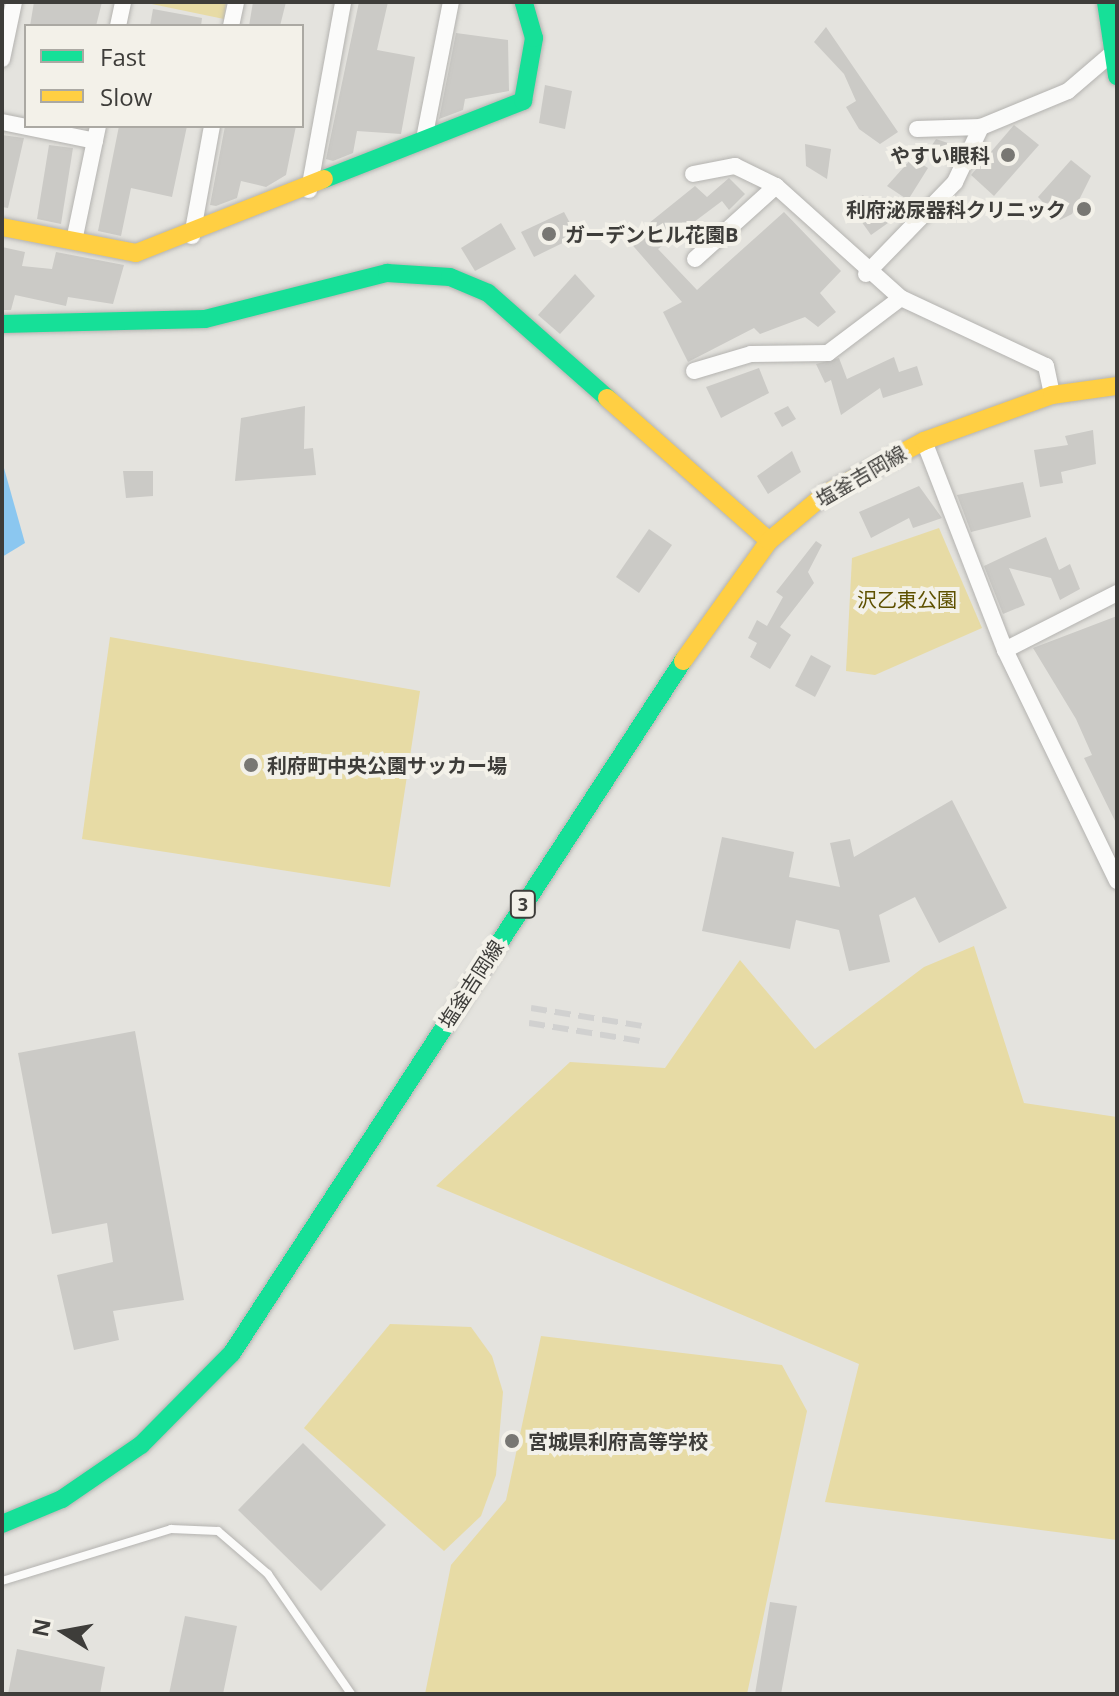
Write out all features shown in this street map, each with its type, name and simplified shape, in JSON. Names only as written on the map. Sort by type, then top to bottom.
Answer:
[{"type":"main road","points":[[2,227],[136,253],[192,236],[309,190],[425,134],[523,101],[534,38],[524,2]]},
{"type":"main road","points":[[1110,4],[1110,55],[1117,76]]},
{"type":"main road","points":[[2,324],[205,319],[387,273],[450,277],[488,293],[769,541]]},
{"type":"main road","name":"塩釜吉岡線","points":[[2,1524],[62,1499],[141,1445],[232,1353],[705,627],[769,541],[825,494],[924,441],[1052,395],[1117,386]]},
{"type":"street","points":[[2,59],[14,2]]},
{"type":"street","points":[[118,24],[123,2]]},
{"type":"street","points":[[231,24],[236,2]]},
{"type":"street","points":[[309,190],[343,2]]},
{"type":"street","points":[[425,134],[451,2]]},
{"type":"street","points":[[917,129],[981,127],[1068,91],[1110,55]]},
{"type":"street","points":[[2,122],[24,125]]},
{"type":"street","points":[[866,274],[955,182],[981,127]]},
{"type":"street","points":[[50,128],[97,134],[74,241]]},
{"type":"street","points":[[192,236],[212,128]]},
{"type":"street","points":[[693,174],[735,166],[776,186],[866,274],[901,298],[1046,366],[1052,395]]},
{"type":"street","points":[[695,259],[776,186]]},
{"type":"street","points":[[694,371],[751,354],[828,353],[901,298]]},
{"type":"street","points":[[924,441],[1005,650],[1117,881]]},
{"type":"street","points":[[1005,650],[1117,593]]},
{"type":"lane","points":[[2,1581],[171,1529],[218,1531],[268,1574],[351,1694]]},
{"type":"green space","points":[[142,2],[226,2],[224,19]]},
{"type":"green space","name":"沢乙東公園","points":[[939,528],[982,628],[875,675],[846,671],[852,558]]},
{"type":"green space","name":"利府町中央公園サッカー場","points":[[110,637],[420,691],[390,887],[82,839]]},
{"type":"green space","points":[[974,946],[1024,1103],[1117,1117],[1117,1540],[825,1502],[859,1364],[436,1186],[570,1062],[665,1068],[740,960],[815,1049],[924,967]]},
{"type":"green space","points":[[390,1324],[471,1327],[492,1356],[503,1392],[496,1475],[481,1516],[444,1551],[304,1428]]},
{"type":"green space","points":[[541,1336],[782,1365],[807,1411],[747,1694],[425,1694],[451,1565],[506,1500]]},
{"type":"water","points":[[2,461],[25,543],[2,557]]},
{"type":"building","points":[[34,2],[102,2],[96,24],[30,24]]},
{"type":"building","points":[[253,2],[286,2],[280,24],[249,24]]},
{"type":"building","points":[[359,2],[388,2],[377,50],[415,57],[401,134],[357,131],[353,153],[333,161],[326,159]]},
{"type":"building","points":[[153,9],[202,18],[201,24],[150,24]]},
{"type":"building","points":[[826,27],[898,132],[880,144],[859,129],[846,107],[856,101],[844,74],[814,42]]},
{"type":"building","points":[[456,33],[508,40],[509,91],[465,99],[463,110],[439,119]]},
{"type":"building","points":[[545,85],[572,91],[565,129],[539,123]]},
{"type":"building","points":[[1014,125],[1039,145],[994,196],[971,175]]},
{"type":"building","points":[[119,128],[187,128],[172,197],[131,188],[121,236],[98,231]]},
{"type":"building","points":[[225,128],[296,128],[286,175],[266,187],[241,181],[237,198],[216,206],[210,205]]},
{"type":"building","points":[[2,135],[24,138],[8,208],[2,207]]},
{"type":"building","points":[[936,139],[957,146],[945,163],[927,153]]},
{"type":"building","points":[[805,144],[831,149],[827,179],[806,166]]},
{"type":"building","points":[[49,145],[73,148],[61,224],[37,219]]},
{"type":"building","points":[[912,158],[928,168],[908,200],[887,186]]},
{"type":"building","points":[[1071,160],[1091,176],[1072,214],[1060,220],[1038,197]]},
{"type":"building","points":[[729,178],[745,194],[729,210],[722,201],[658,249],[697,290],[784,212],[841,271],[820,293],[836,312],[818,327],[805,317],[760,334],[754,328],[688,362],[663,312],[682,302],[628,240],[695,186],[707,197]]},
{"type":"building","points":[[863,195],[888,223],[871,235],[849,204]]},
{"type":"building","name":"ガーデンヒル花園B","points":[[564,212],[577,236],[534,257],[521,232]]},
{"type":"building","points":[[501,223],[516,249],[475,271],[461,248]]},
{"type":"building","points":[[2,247],[25,252],[22,266],[52,269],[56,252],[124,265],[113,304],[68,297],[66,306],[15,295],[11,310],[2,310]]},
{"type":"building","points":[[575,274],[595,296],[560,334],[538,315]]},
{"type":"building","points":[[894,357],[899,372],[917,366],[923,385],[883,398],[880,388],[841,415],[831,380],[825,383],[816,364],[839,358],[847,379]]},
{"type":"building","points":[[759,368],[769,393],[721,418],[706,387]]},
{"type":"building","points":[[305,406],[304,449],[313,448],[316,475],[235,481],[241,418]]},
{"type":"building","points":[[788,406],[796,419],[782,427],[774,413]]},
{"type":"building","points":[[1093,430],[1096,464],[1061,472],[1063,483],[1040,487],[1034,450],[1068,445],[1065,436]]},
{"type":"building","points":[[792,451],[801,472],[768,494],[757,476]]},
{"type":"building","points":[[123,471],[153,471],[153,496],[126,498]]},
{"type":"building","points":[[1023,482],[1031,517],[971,532],[957,495]]},
{"type":"building","points":[[919,486],[942,518],[913,528],[909,518],[871,538],[859,512]]},
{"type":"building","points":[[649,529],[672,545],[639,593],[616,577]]},
{"type":"building","points":[[1046,537],[1059,570],[1070,564],[1080,589],[1060,600],[1051,578],[1009,568],[1025,605],[1003,614],[984,566]]},
{"type":"building","points":[[816,541],[822,545],[808,572],[814,583],[780,627],[791,635],[770,669],[750,657],[757,643],[748,638],[757,620],[767,626],[783,597],[776,592]]},
{"type":"building","points":[[1117,616],[1117,825],[1084,758],[1092,755],[1076,719],[1033,648]]},
{"type":"building","points":[[811,655],[831,666],[815,697],[795,686]]},
{"type":"building","points":[[952,800],[1007,908],[939,943],[915,897],[879,915],[890,962],[849,971],[839,930],[796,920],[790,949],[702,931],[722,837],[794,852],[789,877],[840,887],[830,843],[850,839],[854,857]]},
{"type":"building","points":[[135,1031],[184,1300],[113,1311],[119,1340],[74,1350],[57,1275],[113,1262],[107,1223],[52,1234],[18,1053]]},
{"type":"building","points":[[303,1443],[386,1525],[321,1591],[238,1510]]},
{"type":"building","points":[[770,1602],[797,1606],[781,1694],[755,1694]]},
{"type":"building","points":[[185,1616],[237,1626],[223,1694],[169,1694]]},
{"type":"building","points":[[17,1649],[105,1667],[100,1694],[8,1694]]},
{"type":"railway","points":[[531,1008],[642,1026]]},
{"type":"railway","points":[[529,1023],[640,1041]]},
{"type":"traffic: fast","points":[[324,179],[523,101],[534,38],[524,2]]},
{"type":"traffic: fast","points":[[1106,2],[1117,76]]},
{"type":"traffic: fast","points":[[2,324],[205,319],[387,273],[450,277],[488,293],[607,398]]},
{"type":"traffic: fast","points":[[2,1524],[62,1499],[141,1445],[232,1353],[683,661]]},
{"type":"traffic: slow","points":[[2,227],[136,253],[324,179]]},
{"type":"traffic: slow","points":[[683,661],[769,541],[825,494],[924,441],[1052,395],[1117,386]]},
{"type":"traffic: slow","points":[[607,398],[769,541]]},
{"type":"place","name":"やすい眼科","points":[[1008,155]]},
{"type":"place","name":"利府泌尿器科クリニック","points":[[1084,209]]},
{"type":"place","name":"ガーデンヒル花園B","points":[[549,234]]},
{"type":"place","name":"利府町中央公園サッカー場","points":[[251,765]]},
{"type":"place","name":"宮城県利府高等学校","points":[[512,1441]]}]
